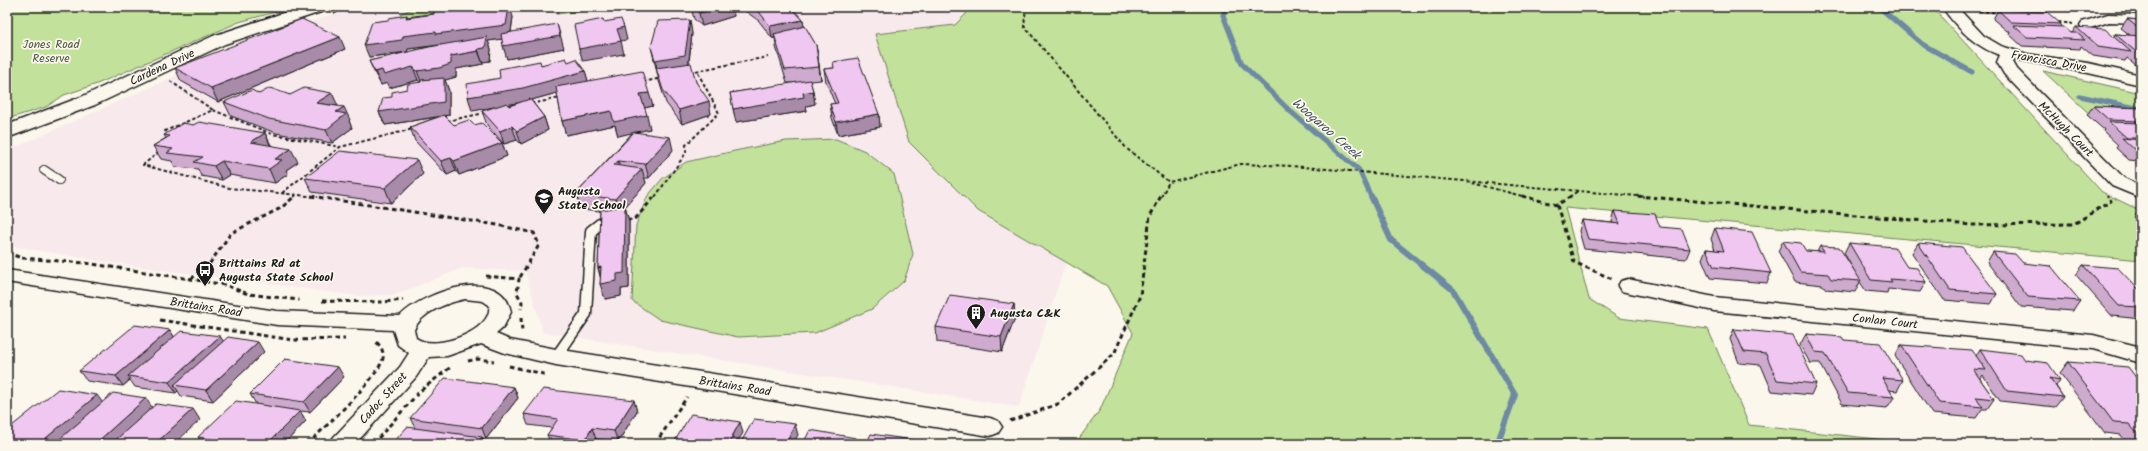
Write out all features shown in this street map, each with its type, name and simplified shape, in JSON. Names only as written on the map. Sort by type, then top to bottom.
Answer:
[{"type":"street","name":"Cardena Drive","points":[[7,132],[88,101],[219,40],[318,7]]},
{"type":"street","name":"Francisca Drive","points":[[1950,8],[1986,45],[2008,54],[2088,68],[2141,80]]},
{"type":"street","points":[[2087,25],[2108,18],[2141,19]]},
{"type":"street","name":"McHugh Court","points":[[2008,54],[2005,62],[2010,72],[2118,182],[2141,193]]},
{"type":"street","name":"Brittains Road","points":[[7,276],[277,318],[407,324]]},
{"type":"street","name":"Conlan Court","points":[[1628,286],[1714,304],[2093,342],[2141,355]]},
{"type":"street","points":[[479,292],[490,295],[497,299],[501,305],[501,313],[498,321],[482,336],[459,347],[434,351],[423,350],[413,346],[406,340],[404,332],[407,324],[414,314],[437,299],[458,293],[479,292]]},
{"type":"street","name":"Brittains Road","points":[[482,336],[554,367],[990,427]]},
{"type":"street","name":"Cadoc Street","points":[[341,444],[408,372],[423,350]]},
{"type":"lane","points":[[44,170],[59,180]]},
{"type":"lane","points":[[554,367],[586,314],[591,231],[600,224]]},
{"type":"path","points":[[1026,7],[1024,26],[1127,149],[1169,182]]},
{"type":"path","points":[[1950,8],[2004,13]]},
{"type":"path","points":[[2055,21],[2060,23],[2087,25]]},
{"type":"path","points":[[690,72],[768,57]]},
{"type":"path","points":[[600,224],[636,218],[654,198],[686,153],[686,145],[719,113],[698,71]]},
{"type":"path","points":[[635,83],[666,77]]},
{"type":"path","points":[[164,78],[213,110],[272,134],[340,147]]},
{"type":"path","points":[[526,105],[565,97]]},
{"type":"path","points":[[171,135],[165,131],[213,110]]},
{"type":"path","points":[[440,123],[486,113]]},
{"type":"path","points":[[282,193],[340,147],[417,128]]},
{"type":"path","points":[[160,152],[144,164],[229,188],[296,195],[489,224],[534,233],[539,246],[519,279]]},
{"type":"path","points":[[990,427],[1058,404],[1114,354],[1140,296],[1150,216],[1169,182],[1241,164],[1292,166],[1464,180],[1971,225],[2074,224],[2111,201],[2102,189]]},
{"type":"path","points":[[1464,180],[1557,205],[1578,191]]},
{"type":"path","points":[[191,279],[210,263],[231,233],[281,208],[296,195]]},
{"type":"path","points":[[1557,205],[1574,262],[1628,286]]},
{"type":"path","points":[[160,320],[293,340],[348,339]]},
{"type":"path","points":[[308,444],[377,372],[382,364],[384,353],[381,345],[375,340],[369,340]]},
{"type":"path","points":[[466,361],[478,359],[494,361],[516,368],[554,367]]},
{"type":"path","points":[[373,444],[440,372],[460,362]]},
{"type":"path","points":[[679,396],[694,398]]},
{"type":"path","points":[[655,444],[686,397]]},
{"type":"shaded area","name":"Augusta State School","points":[[365,7],[413,7],[417,13],[544,7],[958,7],[982,16],[1090,187],[1019,407],[543,332],[525,271],[463,268],[394,295],[358,296],[113,263],[12,246],[7,243],[7,151],[258,39],[330,15]]},
{"type":"green space","name":"Jones Road Reserve","points":[[7,7],[294,7],[239,22],[97,84],[64,95],[46,107],[7,119]]},
{"type":"green space","points":[[416,7],[457,7],[457,15],[412,21],[400,14]]},
{"type":"green space","points":[[562,7],[614,7],[556,14]]},
{"type":"green space","points":[[958,7],[1932,7],[2102,192],[2141,211],[2141,260],[1565,208],[1589,299],[1619,318],[1708,329],[1749,425],[1922,444],[1075,444],[1100,410],[1133,333],[1107,286],[978,211],[909,142],[875,34],[955,25],[967,13]]},
{"type":"green space","points":[[2043,71],[2141,93],[2141,129],[2095,119]]},
{"type":"green space","points":[[836,139],[865,151],[894,174],[913,254],[904,281],[872,309],[815,333],[738,337],[660,320],[632,301],[636,225],[647,197],[662,179],[686,162],[786,141]]},
{"type":"building","points":[[478,7],[509,7],[506,25],[436,34],[436,32],[403,36],[402,40],[364,45],[372,22],[407,15],[406,18],[434,14],[434,11],[452,9],[451,12]]},
{"type":"building","points":[[692,7],[721,7],[699,13]]},
{"type":"building","points":[[754,7],[791,7],[803,20],[770,26]]},
{"type":"building","points":[[1998,10],[2047,12],[2061,24],[2011,22]]},
{"type":"building","points":[[302,19],[340,37],[211,88],[175,68]]},
{"type":"building","points":[[603,19],[604,22],[621,19],[624,27],[617,29],[621,41],[579,49],[574,25]]},
{"type":"building","points":[[2127,19],[2141,20],[2141,30]]},
{"type":"building","points":[[690,20],[685,55],[655,60],[651,47],[658,21]]},
{"type":"building","points":[[557,24],[560,36],[503,46],[501,34]]},
{"type":"building","points":[[2013,25],[2064,27],[2071,33],[2077,33],[2085,40],[2027,37]]},
{"type":"building","points":[[805,26],[816,45],[819,67],[785,70],[774,34]]},
{"type":"building","points":[[2076,27],[2105,29],[2131,52],[2098,47]]},
{"type":"building","points":[[2115,34],[2141,36],[2141,56]]},
{"type":"building","points":[[487,37],[485,48],[478,49],[478,51],[451,56],[451,64],[439,68],[417,71],[413,67],[384,75],[382,70],[375,72],[369,61],[429,47]]},
{"type":"building","points":[[566,58],[568,62],[576,59],[585,71],[523,88],[468,97],[467,84],[500,78],[499,69],[540,61],[541,65]]},
{"type":"building","points":[[858,58],[879,114],[836,122],[830,104],[838,103],[824,69],[834,68],[833,62]]},
{"type":"building","points":[[691,63],[696,82],[709,101],[679,110],[663,90],[656,68]]},
{"type":"building","points":[[642,71],[649,93],[640,94],[647,115],[614,122],[611,111],[562,121],[556,87]]},
{"type":"building","points":[[444,78],[444,102],[379,112],[383,98],[392,97],[392,92],[407,89],[408,84],[421,82],[421,80]]},
{"type":"building","points":[[810,80],[813,91],[803,93],[804,97],[733,109],[730,93]]},
{"type":"building","points":[[270,88],[290,95],[304,88],[332,93],[316,103],[344,107],[336,112],[346,114],[326,130],[269,119],[224,102],[252,90],[259,94]]},
{"type":"building","points":[[530,99],[544,117],[517,131],[512,126],[500,131],[482,111],[507,103],[509,106]]},
{"type":"building","points":[[2093,106],[2141,108],[2141,121],[2109,120]]},
{"type":"building","points":[[444,115],[454,125],[469,120],[474,125],[482,123],[502,143],[454,161],[451,158],[441,161],[410,127]]},
{"type":"building","points":[[199,122],[265,133],[251,142],[291,149],[275,159],[282,160],[269,169],[222,161],[214,166],[194,162],[203,157],[167,153],[173,149],[153,146],[170,136],[164,135],[183,123],[193,125]]},
{"type":"building","points":[[2109,122],[2141,123],[2141,138],[2127,138]]},
{"type":"building","points":[[634,132],[670,137],[645,164],[618,161],[614,165],[642,169],[615,199],[576,194]]},
{"type":"building","points":[[2122,138],[2141,140],[2141,151],[2135,150]]},
{"type":"building","points":[[340,151],[417,160],[385,188],[305,178]]},
{"type":"building","points":[[625,206],[624,273],[617,274],[617,281],[600,284],[601,267],[598,268],[600,210]]},
{"type":"building","points":[[1615,211],[1655,214],[1660,227],[1682,229],[1690,249],[1588,239],[1582,220],[1620,224]]},
{"type":"building","points":[[1715,228],[1752,232],[1771,273],[1714,267],[1706,249],[1724,251]]},
{"type":"building","points":[[1783,241],[1801,243],[1806,251],[1824,252],[1820,246],[1839,247],[1861,281],[1831,279],[1828,274],[1800,272]]},
{"type":"building","points":[[1849,243],[1894,247],[1907,267],[1917,268],[1926,282],[1890,279],[1892,282],[1871,280]]},
{"type":"building","points":[[1918,243],[1962,247],[1997,294],[1950,290]]},
{"type":"building","points":[[1993,252],[2015,254],[2023,263],[2051,266],[2080,301],[2028,297]]},
{"type":"building","points":[[2083,265],[2118,268],[2137,288],[2141,289],[2141,307],[2119,306]]},
{"type":"building","points":[[950,295],[1014,304],[1001,337],[936,327]]},
{"type":"building","points":[[135,325],[170,330],[116,376],[79,371]]},
{"type":"building","points":[[1734,329],[1793,335],[1816,384],[1777,380],[1766,354],[1744,352]]},
{"type":"building","points":[[181,331],[220,336],[169,382],[128,376]]},
{"type":"building","points":[[1806,334],[1842,337],[1844,340],[1880,343],[1903,380],[1882,378],[1894,397],[1848,393],[1825,353],[1815,352]]},
{"type":"building","points":[[228,337],[258,342],[206,390],[174,385]]},
{"type":"building","points":[[1901,345],[1972,350],[1986,370],[1973,369],[1994,399],[1976,397],[1983,407],[1939,403]]},
{"type":"building","points":[[1980,349],[2021,354],[2025,360],[2048,363],[2060,380],[2050,378],[2063,397],[2007,391]]},
{"type":"building","points":[[285,359],[338,367],[304,402],[250,394]]},
{"type":"building","points":[[2068,362],[2128,367],[2141,384],[2141,432],[2136,432],[2129,424],[2114,423]]},
{"type":"building","points":[[445,378],[514,387],[482,428],[410,418]]},
{"type":"building","points":[[58,389],[97,395],[39,444],[7,443],[7,430]]},
{"type":"building","points":[[543,389],[634,400],[614,431],[592,428],[585,440],[547,435],[558,419],[524,414]]},
{"type":"building","points":[[113,393],[146,398],[95,444],[54,444]]},
{"type":"building","points":[[236,401],[300,411],[267,444],[243,444],[198,437]]},
{"type":"building","points":[[156,404],[193,409],[155,444],[111,444]]},
{"type":"building","points":[[691,414],[740,422],[728,444],[673,444]]},
{"type":"building","points":[[754,419],[795,424],[786,444],[740,444]]},
{"type":"building","points":[[407,427],[482,437],[476,444],[392,444]]},
{"type":"building","points":[[810,430],[856,438],[853,444],[803,444]]},
{"type":"building","points":[[871,434],[913,440],[912,444],[866,444]]},
{"type":"building","points":[[505,441],[522,444],[503,444]]},
{"type":"waterway","name":"Woogaroo Creek","points":[[1226,7],[1223,15],[1242,64],[1290,111],[1359,170],[1371,197]]},
{"type":"waterway","points":[[1879,7],[1922,44],[1972,72]]},
{"type":"waterway","points":[[2080,96],[2141,109]]},
{"type":"waterway","name":"Woogaroo Creek","points":[[1371,196],[1391,240],[1453,290],[1515,395],[1497,444]]},
{"type":"place","name":"Augusta State School","points":[[544,215]]},
{"type":"place","name":"Brittains Rd at Augusta State School","points":[[205,287]]},
{"type":"place","name":"Augusta C&K","points":[[976,330]]}]
